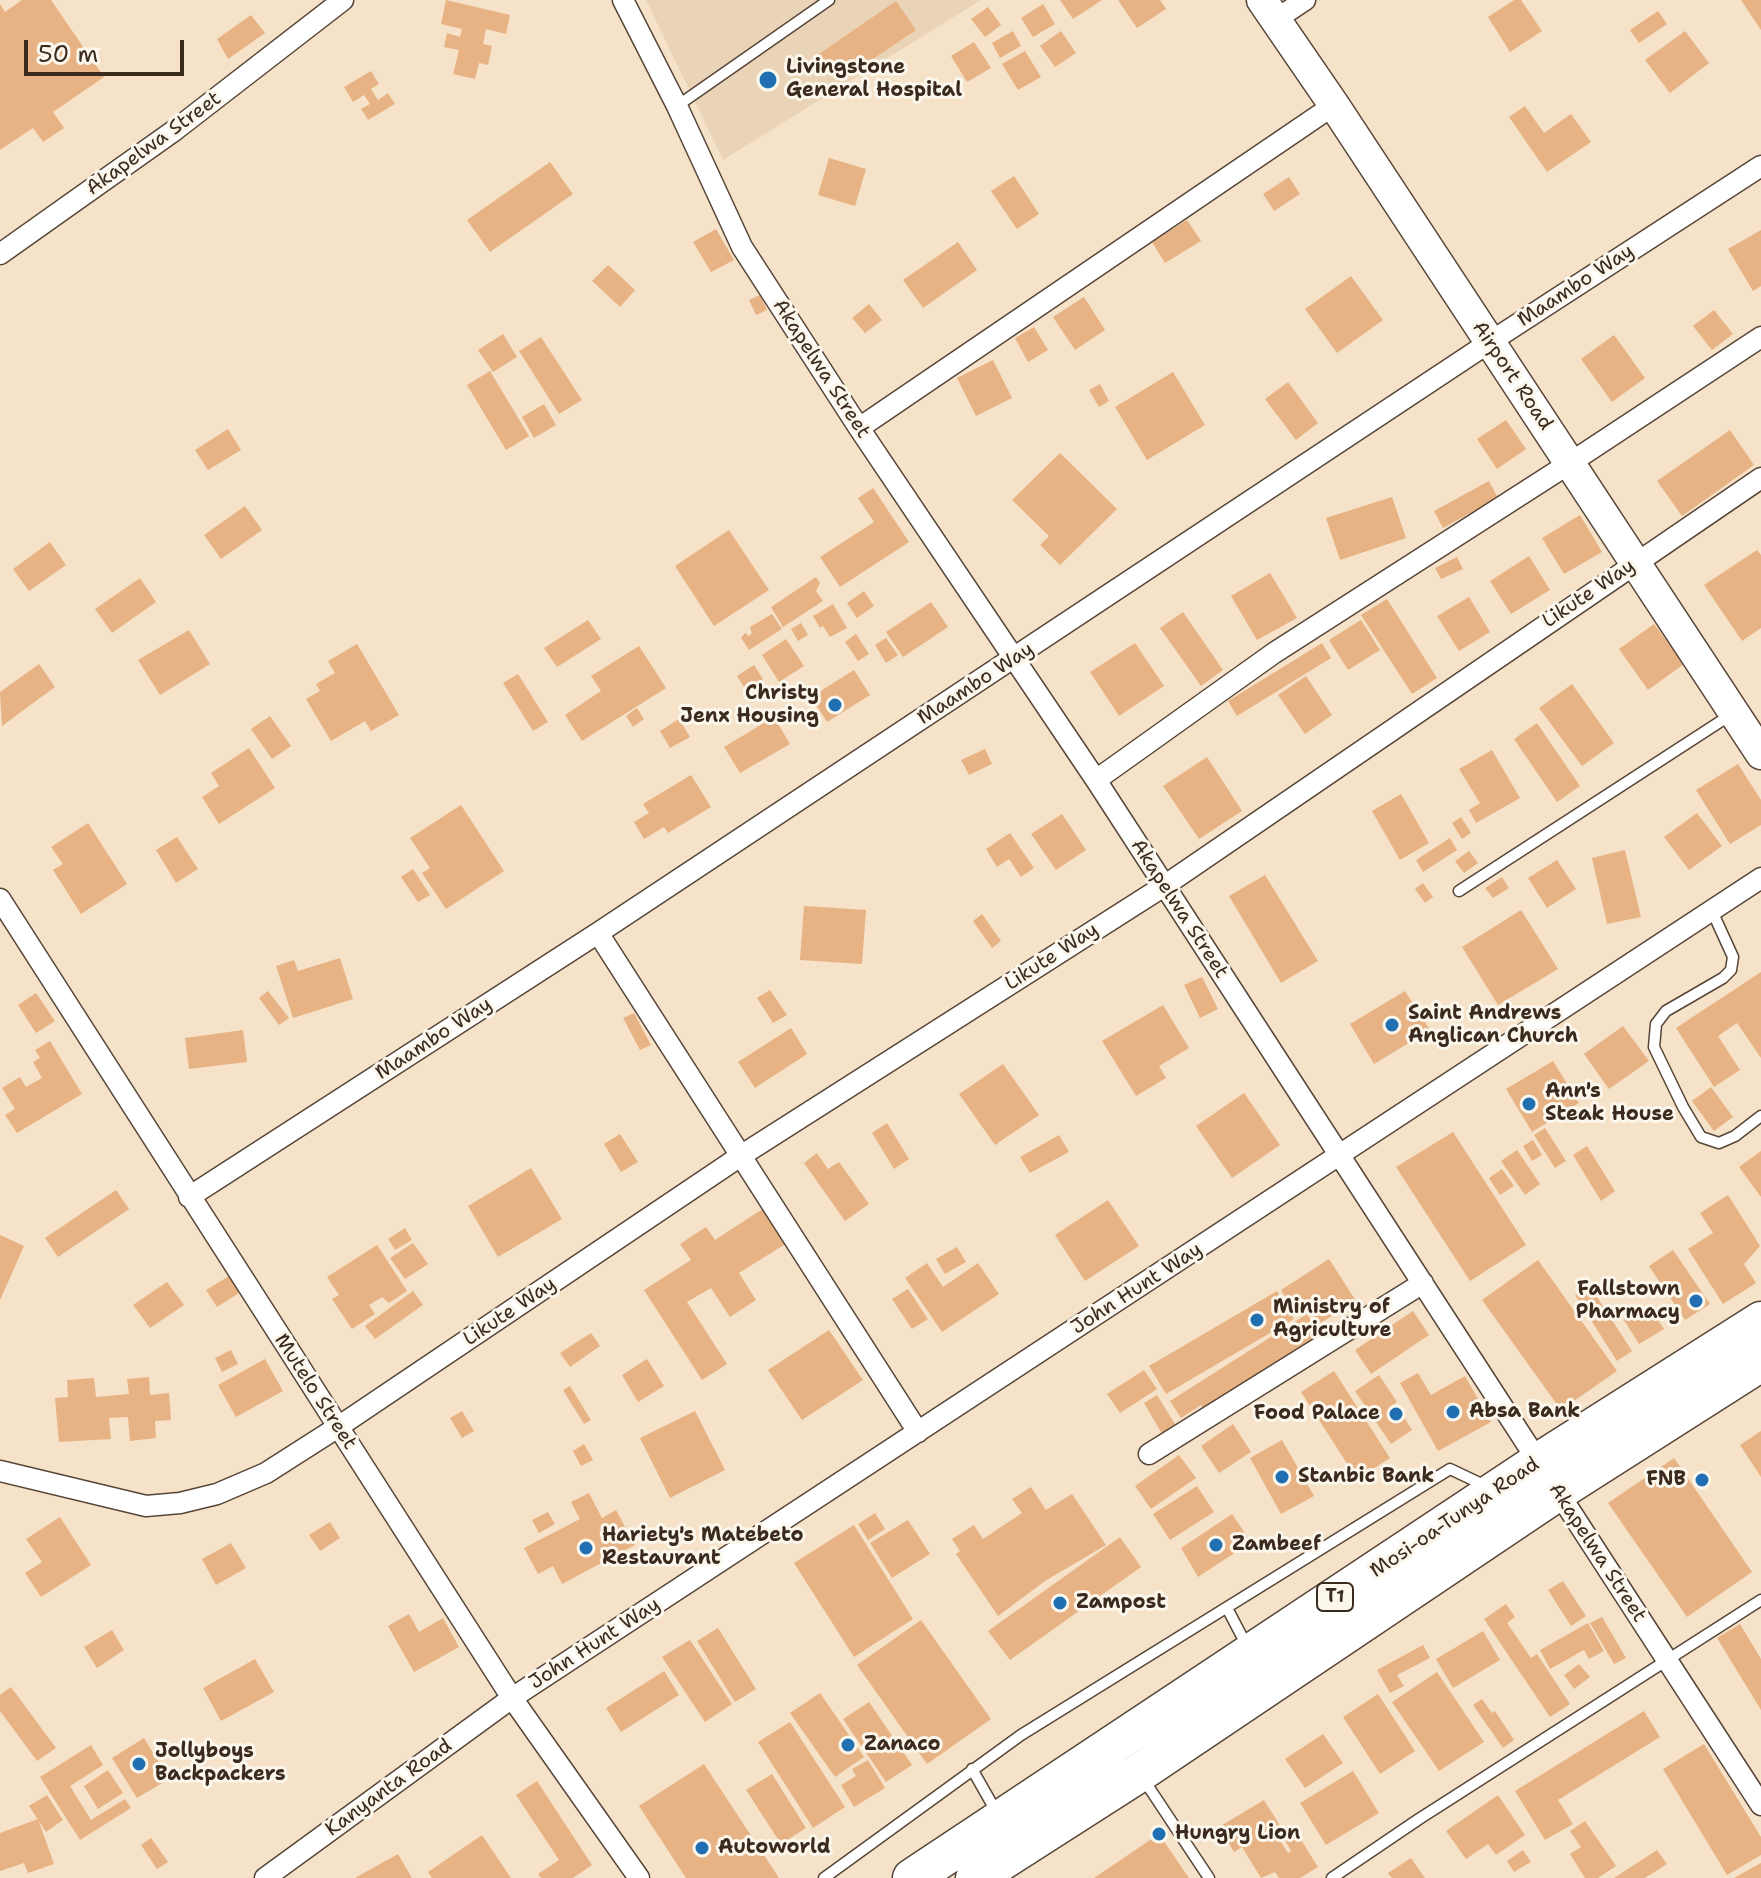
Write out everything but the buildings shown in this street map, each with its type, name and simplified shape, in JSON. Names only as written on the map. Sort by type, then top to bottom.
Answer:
[{"type":"highway","name":"Mosi-oa-Tunya Road","points":[[912,1878],[1001,1820],[1128,1758],[1547,1477],[1761,1321]]},
{"type":"highway","name":"Mosi-oa-Tunya Road","points":[[975,1878],[1128,1758],[1251,1653],[1495,1490],[1547,1477],[1761,1362]]},
{"type":"street","name":"Akapelwa Street","points":[[0,254],[175,130],[343,0]]},
{"type":"street","name":"Akapelwa Street","points":[[623,0],[677,106],[742,247],[859,428],[1096,780],[1760,1801]]},
{"type":"street","points":[[1268,10],[1305,0]]},
{"type":"street","name":"Airport Road","points":[[1268,10],[1334,105],[1761,754]]},
{"type":"street","points":[[859,428],[1334,105]]},
{"type":"street","name":"Maambo Way","points":[[189,1197],[598,933],[1761,166]]},
{"type":"street","points":[[1096,780],[1274,653],[1761,337]]},
{"type":"street","name":"Likute Way","points":[[0,1471],[146,1506],[180,1503],[217,1494],[266,1473],[742,1155],[1164,886],[1761,478]]},
{"type":"street","name":"John Hunt Way","points":[[512,1698],[1761,878]]},
{"type":"street","name":"Mutelo Street","points":[[0,899],[512,1698],[639,1878]]},
{"type":"street","points":[[598,933],[918,1432]]},
{"type":"street","points":[[1149,1454],[1423,1283]]},
{"type":"street","name":"Kanyanta Road","points":[[272,1876],[512,1698]]},
{"type":"lane","points":[[677,106],[829,0]]},
{"type":"lane","points":[[1459,891],[1734,713]]},
{"type":"lane","points":[[1712,911],[1733,957],[1731,970],[1723,978],[1666,1011],[1656,1024],[1654,1047],[1701,1137],[1719,1143],[1735,1136],[1761,1116]]},
{"type":"lane","points":[[824,1878],[1021,1735],[1450,1469],[1495,1490]]},
{"type":"lane","points":[[1332,1878],[1761,1600]]},
{"type":"lane","points":[[1227,1608],[1251,1653]]},
{"type":"lane","points":[[1128,1758],[1209,1878]]},
{"type":"lane","points":[[972,1769],[1001,1820]]},
{"type":"shaded area","name":"Livingstone General Hospital","points":[[646,0],[981,0],[723,160]]},
{"type":"place","name":"Livingstone General Hospital","points":[[768,80]]},
{"type":"place","name":"Christy Jenx Housing","points":[[835,705]]},
{"type":"place","name":"Saint Andrews Anglican Church","points":[[1392,1025]]},
{"type":"place","name":"Ann's Steak House","points":[[1529,1104]]},
{"type":"place","name":"Fallstown Pharmacy","points":[[1696,1301]]},
{"type":"place","name":"Ministry of Agriculture","points":[[1257,1320]]},
{"type":"place","name":"Absa Bank","points":[[1453,1412]]},
{"type":"place","name":"Food Palace","points":[[1396,1414]]},
{"type":"place","name":"Stanbic Bank","points":[[1282,1477]]},
{"type":"place","name":"FNB","points":[[1702,1480]]},
{"type":"place","name":"Zambeef","points":[[1216,1545]]},
{"type":"place","name":"Hariety's Matebeto Restaurant","points":[[586,1548]]},
{"type":"place","name":"Zampost","points":[[1060,1603]]},
{"type":"place","name":"Zanaco","points":[[848,1745]]},
{"type":"place","name":"Jollyboys Backpackers","points":[[139,1764]]},
{"type":"place","name":"Hungry Lion","points":[[1159,1834]]},
{"type":"place","name":"Autoworld","points":[[702,1848]]}]
